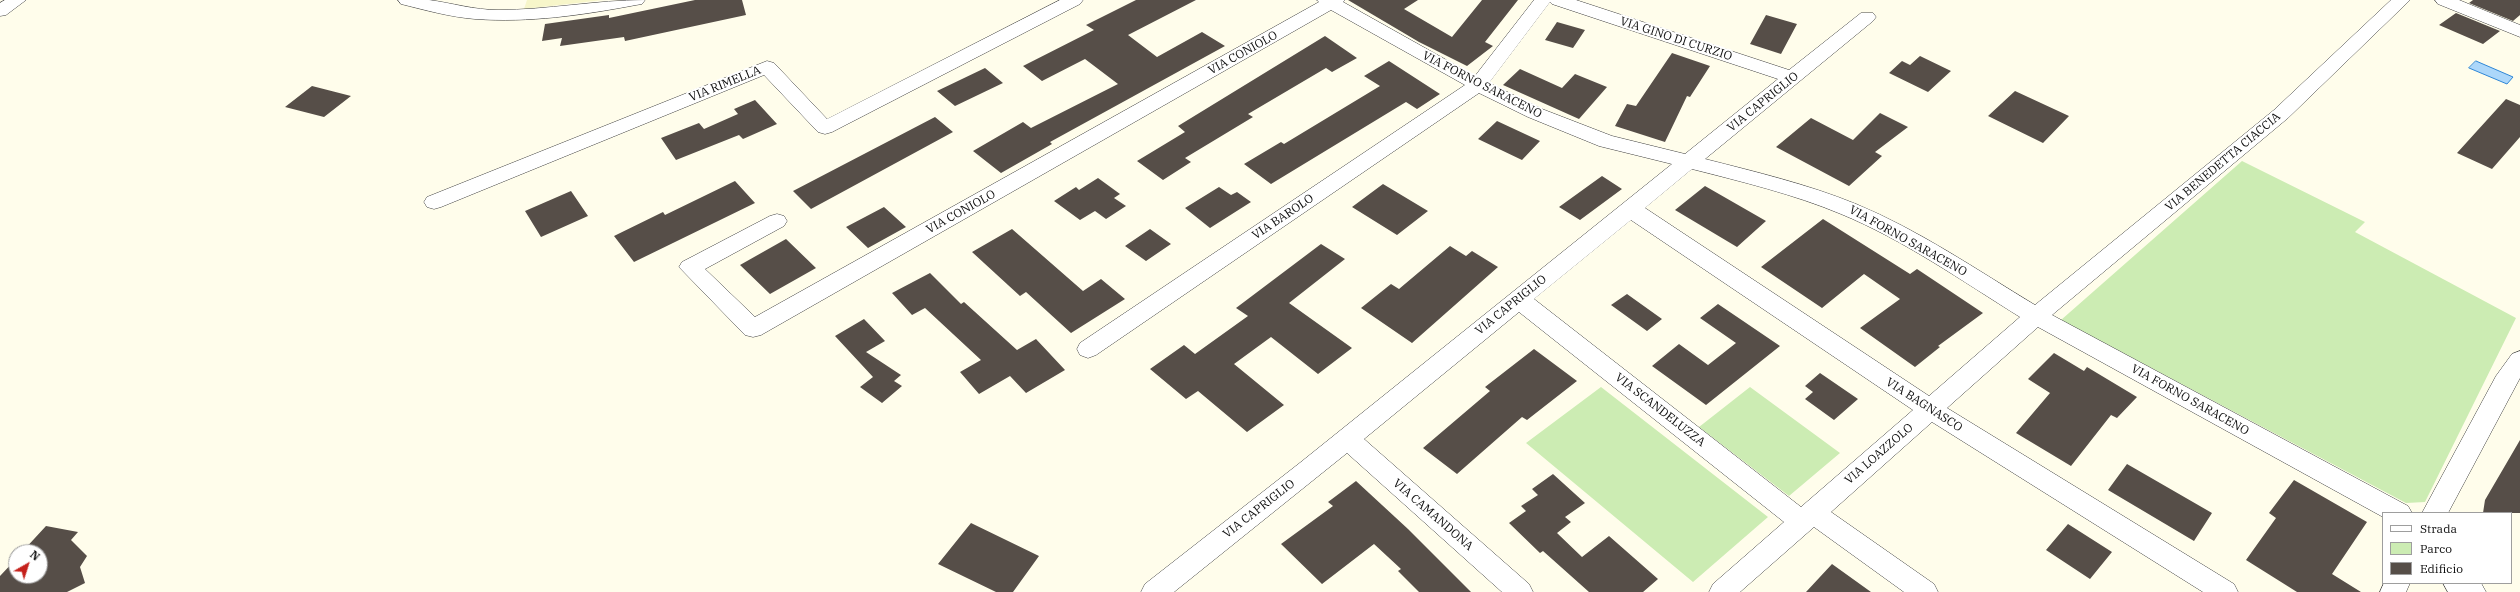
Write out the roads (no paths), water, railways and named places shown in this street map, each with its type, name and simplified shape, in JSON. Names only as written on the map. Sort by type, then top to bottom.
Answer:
[{"type":"street","points":[[0,11],[17,0]]},
{"type":"street","points":[[406,0],[474,14],[512,15],[570,11],[636,0]]},
{"type":"street","name":"VIA RIMELLA","points":[[434,202],[767,67],[825,128],[1074,0]]},
{"type":"street","name":"VIA BAROLO","points":[[1088,349],[1478,85],[1543,0]]},
{"type":"street","name":"VIA GINO DI CURZIO","points":[[1558,0],[1793,78]]},
{"type":"street","name":"VIA BENEDETTA CIACCIA","points":[[2036,316],[2281,114],[2401,0]]},
{"type":"street","points":[[2444,0],[2520,32]]},
{"type":"street","name":"VIA FORNO SARACENO","points":[[1331,1],[1478,85],[1535,113],[1606,141],[1789,187],[1849,209],[1918,244],[2036,316],[2397,512]]},
{"type":"street","name":"VIA CONIOLO","points":[[777,221],[690,267],[753,329],[1331,1]]},
{"type":"street","name":"VIA CAPRIGLIO","points":[[1154,592],[1347,439],[1629,208],[1793,78],[1867,17]]},
{"type":"street","name":"VIA BAGNASCO","points":[[1629,208],[1930,409],[2225,592]]},
{"type":"street","name":"VIA SCANDELUZZA","points":[[1518,299],[1806,517],[1925,592]]},
{"type":"street","name":"VIA LOAZZOLO","points":[[1722,592],[2036,316]]},
{"type":"street","points":[[2436,512],[2504,382],[2520,360]]},
{"type":"street","name":"VIA CAMANDONA","points":[[1347,439],[1520,592]]},
{"type":"street","points":[[2458,584],[2474,592]]},
{"type":"water","points":[[2476,61],[2513,77],[2507,84],[2469,68]]}]
